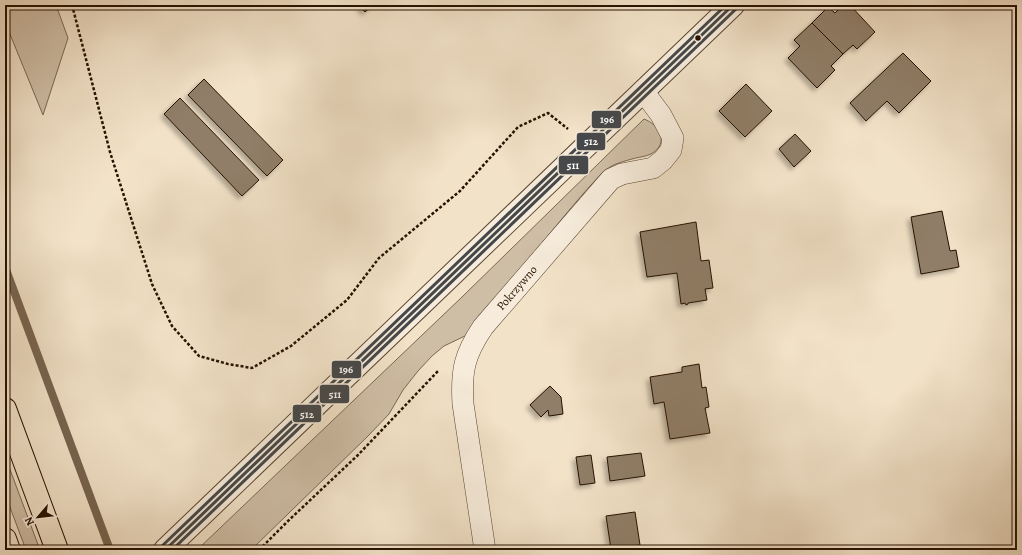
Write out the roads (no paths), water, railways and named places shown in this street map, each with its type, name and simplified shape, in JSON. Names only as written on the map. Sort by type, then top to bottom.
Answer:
[{"type":"highway","points":[[5,410],[57,550]]},
{"type":"highway","points":[[5,539],[9,550]]},
{"type":"street","points":[[167,548],[733,5]]},
{"type":"street","name":"Pokrzywno","points":[[485,550],[463,404],[462,381],[467,358],[474,340],[483,327],[611,179],[622,174],[653,168],[663,160],[671,150],[673,138],[661,115],[643,91]]},
{"type":"waterway","points":[[5,267],[110,550]]}]
